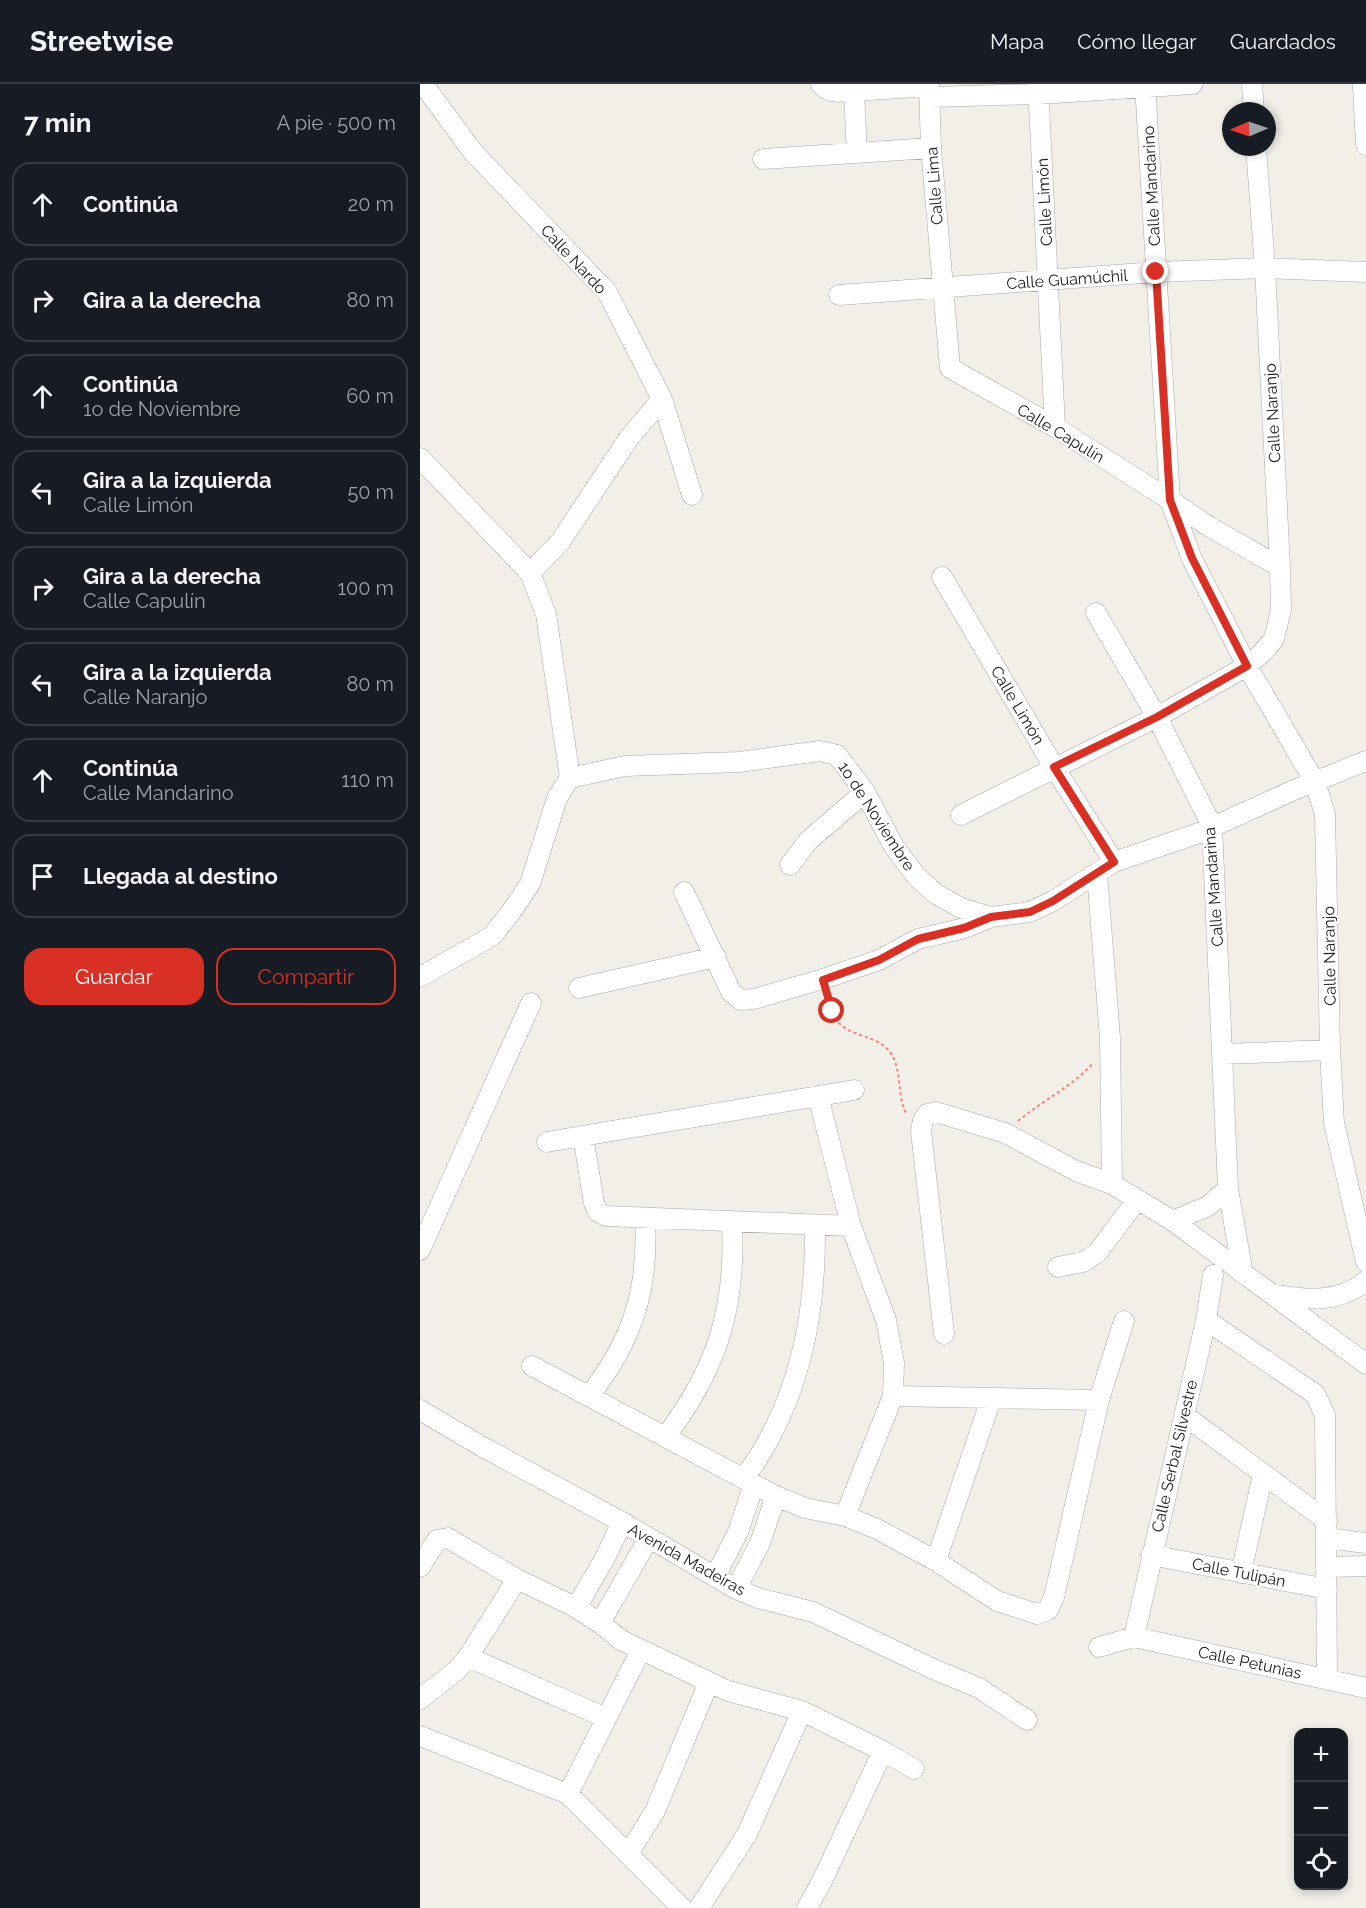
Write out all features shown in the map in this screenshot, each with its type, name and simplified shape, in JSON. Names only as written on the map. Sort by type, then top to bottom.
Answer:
[{"type":"street","name":"Calle Nardo","points":[[423,84],[473,152],[607,292],[662,399],[692,495]]},
{"type":"street","points":[[821,84],[825,90],[834,92],[1193,84]]},
{"type":"street","points":[[1252,84],[1253,102]]},
{"type":"street","points":[[1363,84],[1366,145]]},
{"type":"street","name":"Calle Mandarino","points":[[1145,86],[1171,505]]},
{"type":"street","name":"Calle Lima","points":[[929,89],[931,148],[950,368]]},
{"type":"street","name":"Calle Limón","points":[[1038,89],[1055,427]]},
{"type":"street","points":[[854,91],[857,153]]},
{"type":"street","points":[[762,159],[931,148]]},
{"type":"street","name":"Calle Naranjo","points":[[1247,666],[1274,639],[1281,610],[1265,268],[1257,156]]},
{"type":"street","name":"Calle Guamúchil","points":[[839,295],[1156,272],[1265,268],[1366,272]]},
{"type":"street","name":"Calle Capulín","points":[[950,368],[1055,427],[1171,505],[1280,567]]},
{"type":"street","points":[[530,573],[560,542],[629,438],[662,399]]},
{"type":"street","points":[[420,458],[530,573],[546,614],[570,778],[557,798],[530,884],[511,912],[492,936],[420,977]]},
{"type":"street","name":"Calle Naranjo","points":[[1171,505],[1192,558],[1247,666],[1315,782],[1321,797],[1325,814],[1330,1050],[1334,1123],[1366,1262]]},
{"type":"street","name":"Calle Limón","points":[[942,578],[1054,767],[1114,862]]},
{"type":"street","name":"Calle Mandarina","points":[[1096,613],[1157,717],[1212,826],[1228,1189],[1243,1274]]},
{"type":"street","points":[[961,815],[1157,717],[1247,666]]},
{"type":"street","name":"1o de Noviembre","points":[[570,778],[625,766],[739,762],[820,751],[837,755],[865,792],[892,845],[916,876],[936,894],[961,909],[991,917],[1030,912],[1053,901],[1114,862],[1212,826],[1366,761]]},
{"type":"street","points":[[790,865],[808,841],[865,792]]},
{"type":"street","points":[[1097,874],[1110,1038],[1112,1184]]},
{"type":"street","points":[[684,892],[731,992],[741,1000],[753,999],[823,980],[879,960],[918,939],[964,928],[991,917]]},
{"type":"street","points":[[579,988],[716,957]]},
{"type":"street","points":[[420,1250],[531,1003]]},
{"type":"street","points":[[1222,1054],[1330,1050]]},
{"type":"street","points":[[547,1142],[854,1090]]},
{"type":"street","points":[[818,1096],[851,1226],[886,1320],[894,1363],[892,1395],[845,1516]]},
{"type":"street","points":[[944,1335],[922,1143],[922,1125],[927,1114],[936,1112],[1005,1133],[1076,1171],[1112,1184],[1173,1221],[1366,1364]]},
{"type":"street","points":[[583,1136],[594,1203],[598,1212],[606,1216],[851,1226]]},
{"type":"street","points":[[1173,1221],[1208,1206],[1228,1189]]},
{"type":"street","points":[[1058,1267],[1083,1262],[1097,1253],[1137,1200]]},
{"type":"street","points":[[589,1396],[616,1359],[632,1326],[645,1273],[645,1218]]},
{"type":"street","points":[[666,1436],[686,1410],[702,1382],[719,1341],[731,1288],[732,1222]]},
{"type":"street","points":[[715,1577],[738,1532],[749,1481],[788,1400],[802,1358],[815,1281],[815,1226]]},
{"type":"street","name":"Calle Serbal Silvestre","points":[[1134,1637],[1206,1320],[1213,1275]]},
{"type":"street","points":[[1269,1293],[1325,1299],[1342,1294],[1366,1281]]},
{"type":"street","points":[[1206,1320],[1315,1394],[1325,1415],[1328,1567],[1327,1679]]},
{"type":"street","points":[[532,1366],[776,1496],[805,1508],[845,1516],[877,1529],[936,1561],[997,1601],[1036,1614],[1048,1610],[1054,1597],[1099,1400],[1124,1321]]},
{"type":"street","points":[[892,1395],[1099,1400]]},
{"type":"street","points":[[936,1561],[991,1399]]},
{"type":"street","name":"Avenida Madeiras","points":[[420,1410],[622,1522],[736,1589],[758,1598],[813,1612],[931,1668],[980,1688],[1027,1720]]},
{"type":"street","points":[[1184,1415],[1263,1474],[1327,1530],[1366,1543]]},
{"type":"street","points":[[1241,1573],[1263,1474]]},
{"type":"street","points":[[736,1589],[760,1543],[776,1496]]},
{"type":"street","points":[[576,1608],[605,1558],[622,1522]]},
{"type":"street","points":[[420,1567],[437,1540],[448,1538],[517,1579],[576,1608],[621,1640],[641,1650],[728,1691],[802,1711],[884,1751],[914,1769]]},
{"type":"street","points":[[600,1623],[649,1538]]},
{"type":"street","name":"Calle Tulipán","points":[[1151,1555],[1328,1589]]},
{"type":"street","points":[[1328,1567],[1366,1566]]},
{"type":"street","points":[[420,1700],[456,1671],[468,1657],[517,1579]]},
{"type":"street","points":[[1099,1647],[1134,1637]]},
{"type":"street","name":"Calle Petunias","points":[[1134,1637],[1366,1688]]},
{"type":"street","points":[[568,1794],[641,1650]]},
{"type":"street","points":[[468,1657],[606,1718]]},
{"type":"street","points":[[628,1854],[656,1811],[709,1682]]},
{"type":"street","points":[[699,1908],[747,1834],[802,1711]]},
{"type":"street","points":[[420,1736],[568,1794],[682,1908]]},
{"type":"street","points":[[807,1908],[884,1751]]},
{"type":"path","points":[[823,980],[838,1022],[854,1032],[879,1042],[890,1052],[897,1069],[903,1107],[907,1115],[922,1125]]},
{"type":"path","points":[[1005,1133],[1028,1113],[1062,1092],[1092,1064],[1110,1038]]},
{"type":"route","points":[[832,1011],[823,980],[879,960],[918,939],[964,928],[991,917],[1030,912],[1053,901],[1114,862],[1054,767],[1157,717],[1247,666],[1192,558],[1170,500],[1156,272]]}]
